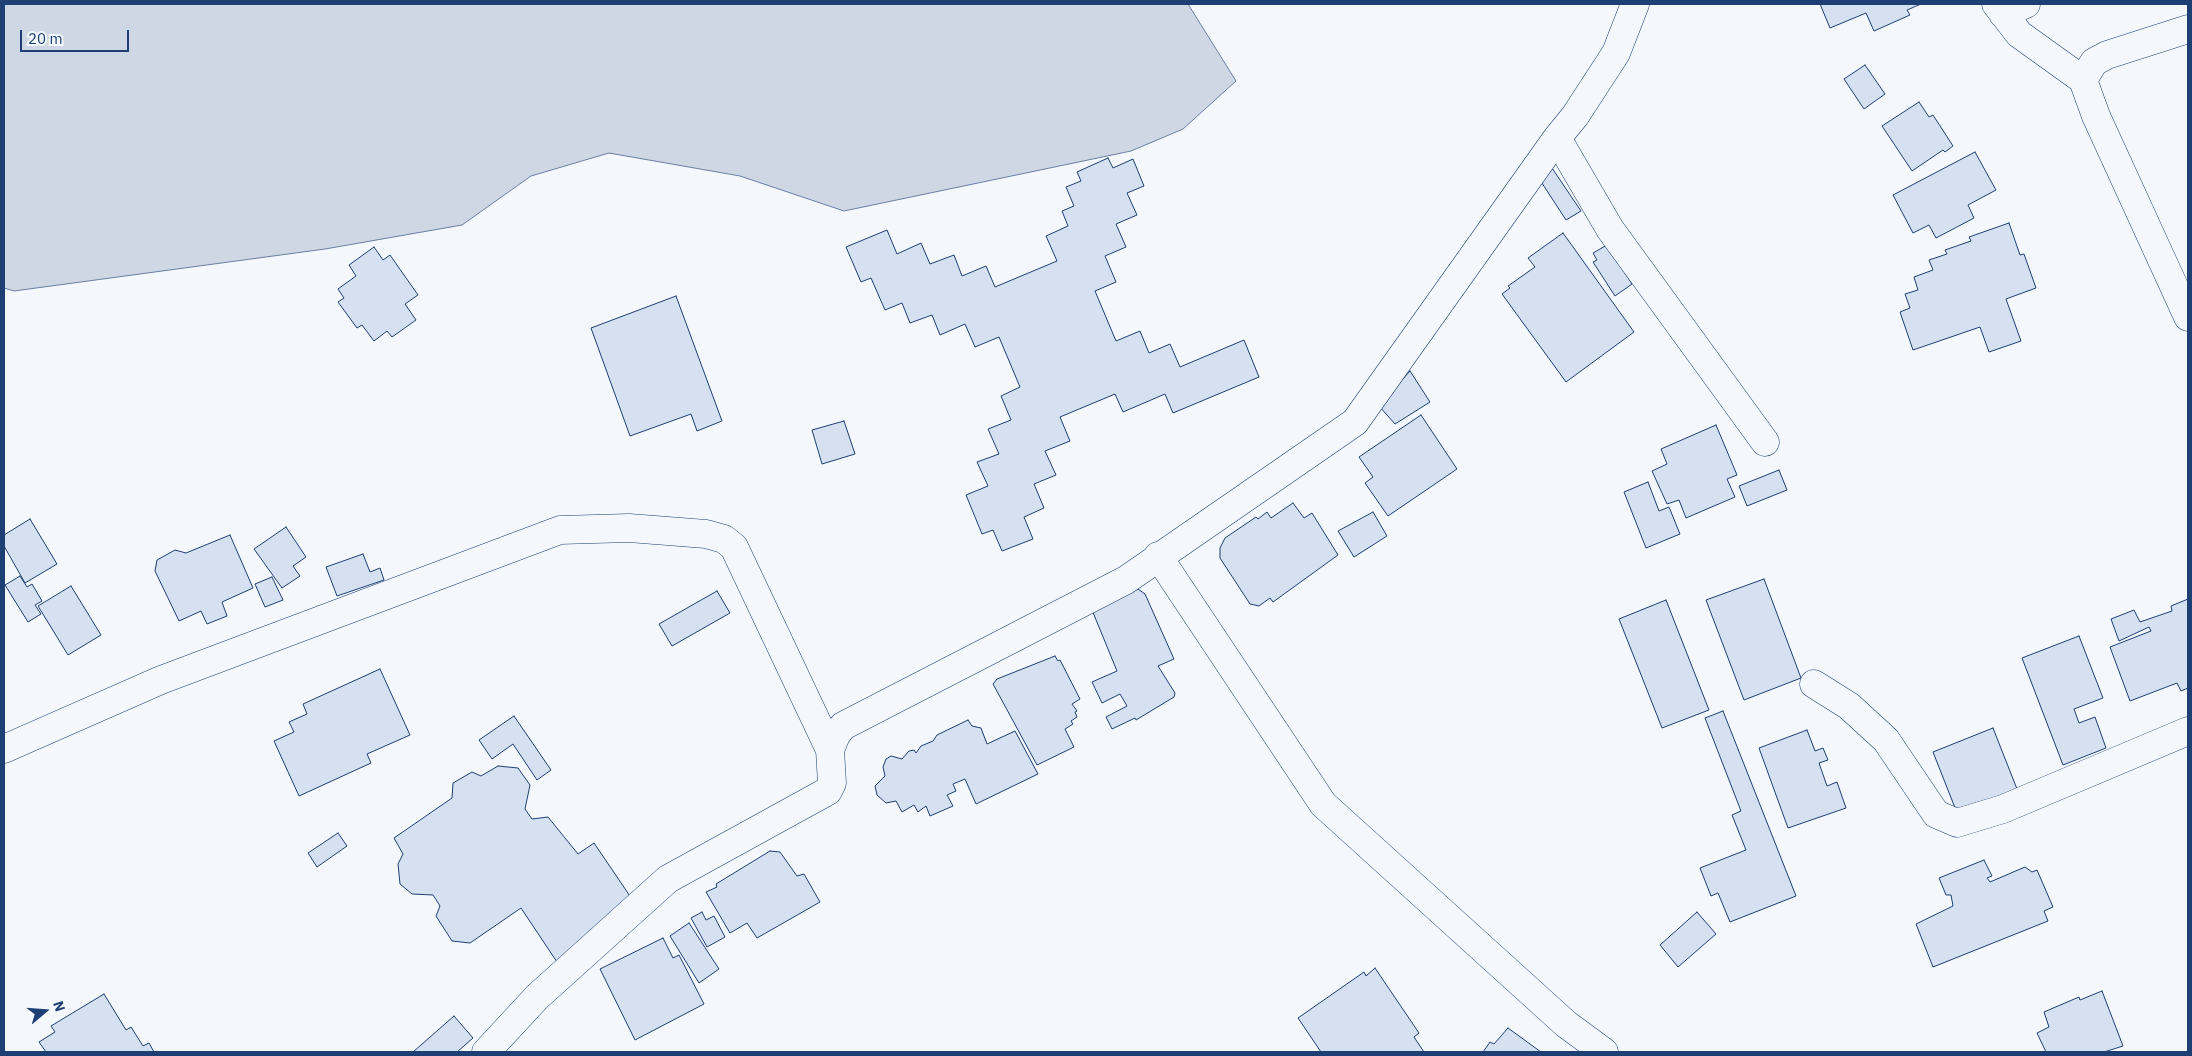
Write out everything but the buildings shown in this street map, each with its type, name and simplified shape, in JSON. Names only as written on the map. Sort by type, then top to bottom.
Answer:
[{"type":"street","points":[[830,750],[836,735],[843,726],[1126,580],[1354,422],[1557,138],[1575,116],[1616,53],[1635,4]]},
{"type":"street","points":[[2008,7],[2020,34],[2083,80],[2096,116],[2188,317]]},
{"type":"street","points":[[2083,80],[2094,62],[2107,55],[2188,29]]},
{"type":"street","points":[[1557,138],[1610,229],[1765,442]]},
{"type":"street","points":[[4,749],[161,680],[560,530],[629,528],[706,534],[724,539],[734,547],[830,750],[832,776],[828,791],[668,879],[537,997],[486,1052]]},
{"type":"street","points":[[1158,556],[1323,804],[1566,1024],[1604,1052]]},
{"type":"street","points":[[1814,684],[1848,706],[1886,740],[1936,814],[1957,823],[2003,809],[2188,731]]},
{"type":"shaded area","points":[[4,4],[1188,4],[1236,81],[1183,129],[1131,151],[844,211],[740,176],[609,153],[531,176],[462,225],[325,249],[14,291],[4,288]]}]
